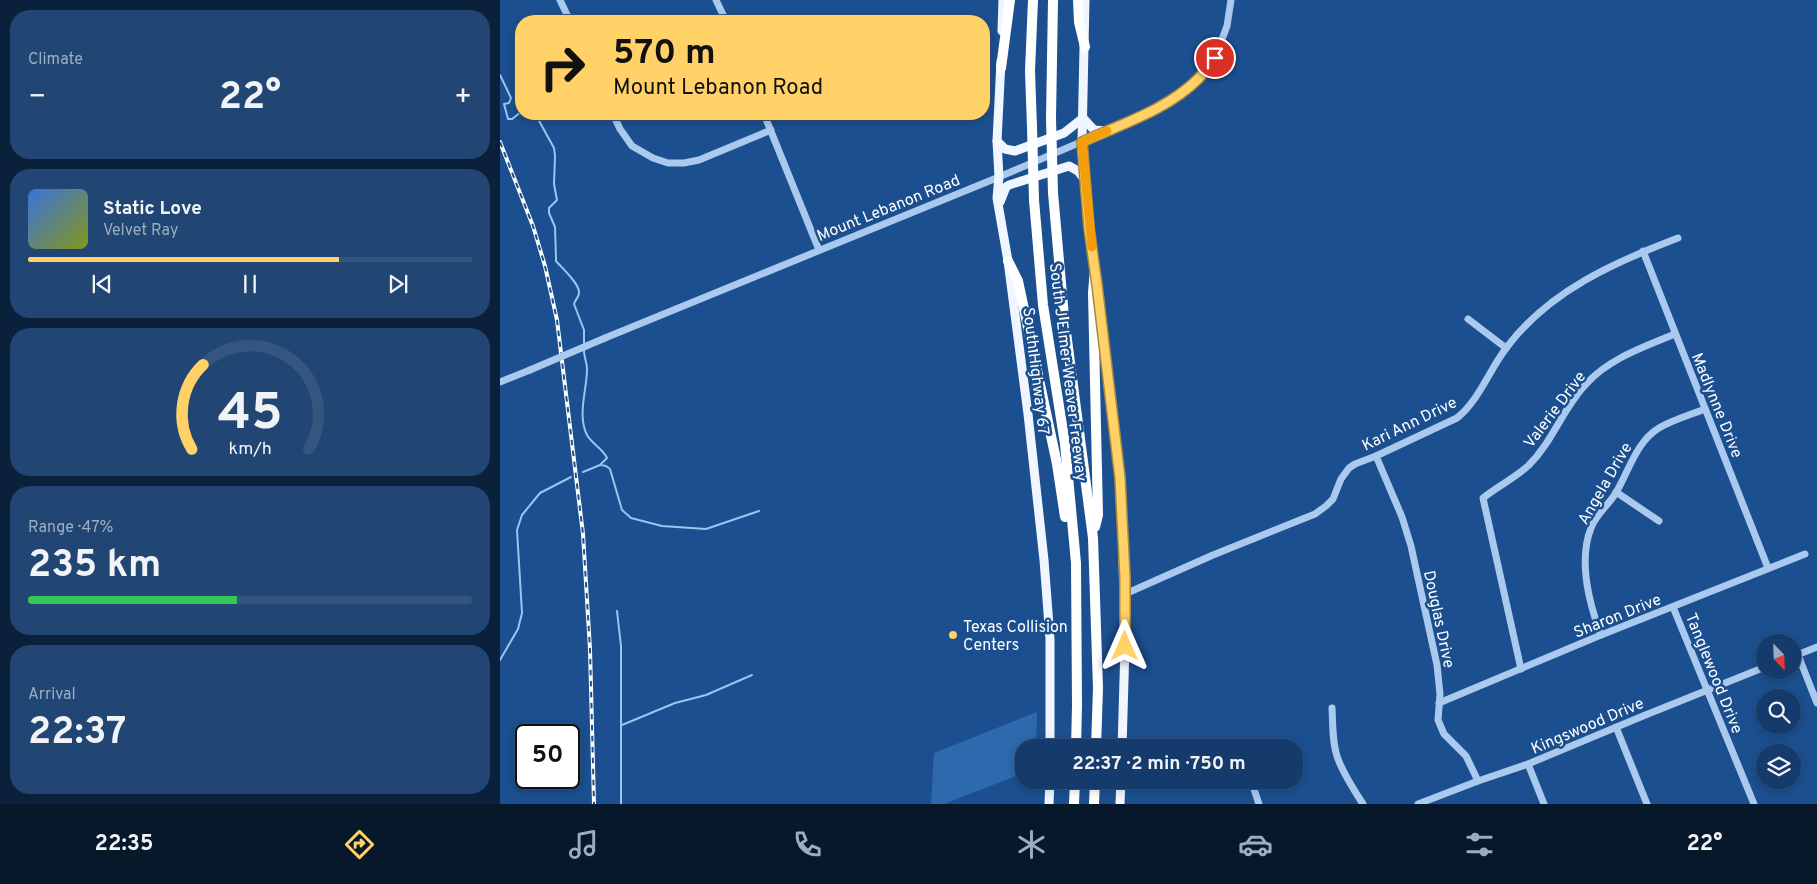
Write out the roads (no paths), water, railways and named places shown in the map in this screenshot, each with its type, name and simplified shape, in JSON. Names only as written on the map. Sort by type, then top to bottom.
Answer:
[{"type":"highway","points":[[1000,68],[1010,0]]},
{"type":"highway","name":"South J Elmer Weaver Freeway","points":[[1033,0],[1030,71],[1034,200],[1043,306],[1065,444],[1076,563],[1076,739]]},
{"type":"highway","name":"South J Elmer Weaver Freeway","points":[[1053,0],[1051,118],[1053,193],[1064,317],[1093,538],[1098,688],[1096,739]]},
{"type":"highway","points":[[1078,0],[1079,22],[1085,47]]},
{"type":"highway","points":[[1008,261],[1018,281],[1057,464],[1067,528],[1076,563]]},
{"type":"highway","points":[[1093,538],[1098,515],[1093,293],[1095,268]]},
{"type":"highway","points":[[1074,804],[1075,789]]},
{"type":"highway","points":[[1094,804],[1095,789]]},
{"type":"main road","name":"South Highway 67","points":[[1003,0],[996,141],[999,177],[997,198],[1008,261],[1028,414],[1044,560],[1050,639],[1050,739]]},
{"type":"main road","points":[[1085,0],[1082,142],[1089,228],[1120,478],[1125,594],[1122,739]]},
{"type":"main road","points":[[1083,118],[1094,130],[1106,131]]},
{"type":"main road","points":[[996,141],[1005,149],[1015,151],[1064,133],[1083,118]]},
{"type":"main road","points":[[999,203],[1006,187],[1009,185],[1069,166],[1078,171],[1085,180]]},
{"type":"main road","points":[[1049,804],[1050,789]]},
{"type":"main road","points":[[1120,804],[1121,789]]},
{"type":"street","points":[[560,0],[567,15]]},
{"type":"street","points":[[716,0],[723,15]]},
{"type":"street","name":"Mount Lebanon Road","points":[[500,382],[999,177],[1082,142],[1174,98],[1198,79],[1215,58],[1227,26],[1231,0]]},
{"type":"street","points":[[616,120],[632,146],[653,158],[668,163],[684,163],[699,160],[771,130]]},
{"type":"street","points":[[767,120],[819,250]]},
{"type":"street","name":"Kari Ann Drive","points":[[1125,594],[1213,555],[1315,514],[1333,499],[1341,479],[1349,468],[1457,418],[1468,408],[1506,348],[1523,327],[1564,292],[1644,251],[1678,238]]},
{"type":"street","name":"Madlynne Drive","points":[[1644,251],[1768,568]]},
{"type":"street","points":[[1468,319],[1506,348]]},
{"type":"street","name":"Valerie Drive","points":[[1522,668],[1483,498],[1495,488],[1513,478],[1529,464],[1546,444],[1562,417],[1586,384],[1609,364],[1675,334]]},
{"type":"street","name":"Angela Drive","points":[[1601,636],[1584,562],[1590,528],[1616,492],[1639,448],[1648,437],[1659,428],[1705,409]]},
{"type":"street","name":"Douglas Drive","points":[[1376,456],[1402,516],[1411,546],[1437,665],[1439,685],[1438,720],[1440,727],[1444,734],[1466,756],[1478,781]]},
{"type":"street","points":[[1616,492],[1659,521]]},
{"type":"street","name":"Sharon Drive","points":[[1439,703],[1805,554]]},
{"type":"street","name":"Tanglewood Drive","points":[[1673,607],[1754,804]]},
{"type":"street","points":[[1801,654],[1817,647]]},
{"type":"street","points":[[1801,669],[1817,703]]},
{"type":"street","name":"Kingswood Drive","points":[[1418,804],[1528,764],[1756,671]]},
{"type":"street","points":[[1332,708],[1338,758],[1349,782],[1363,804]]},
{"type":"street","points":[[1616,727],[1647,804]]},
{"type":"street","points":[[1528,764],[1544,804]]},
{"type":"street","points":[[1254,789],[1258,804]]},
{"type":"waterway","points":[[500,75],[511,98],[509,103],[504,104],[508,119],[515,117]]},
{"type":"waterway","points":[[539,120],[554,148],[555,156],[554,184],[557,200],[549,208],[549,213],[555,227],[556,261],[579,289],[579,294],[574,304],[584,330],[584,345]]},
{"type":"waterway","points":[[583,472],[600,465],[607,458],[589,438],[584,427],[583,411],[587,377],[584,350]]},
{"type":"waterway","points":[[601,465],[610,469],[622,510],[631,518],[662,526],[706,529],[759,511]]},
{"type":"waterway","points":[[500,660],[518,629],[522,613],[517,530],[522,515],[540,493],[571,477]]},
{"type":"waterway","points":[[617,611],[621,646],[621,804]]},
{"type":"waterway","points":[[622,725],[675,703],[706,695],[752,675]]},
{"type":"railway","points":[[500,142],[533,226],[545,266],[557,320],[583,534],[590,649],[594,804]]},
{"type":"place","name":"Texas Collision Centers","points":[[953,635]]}]
